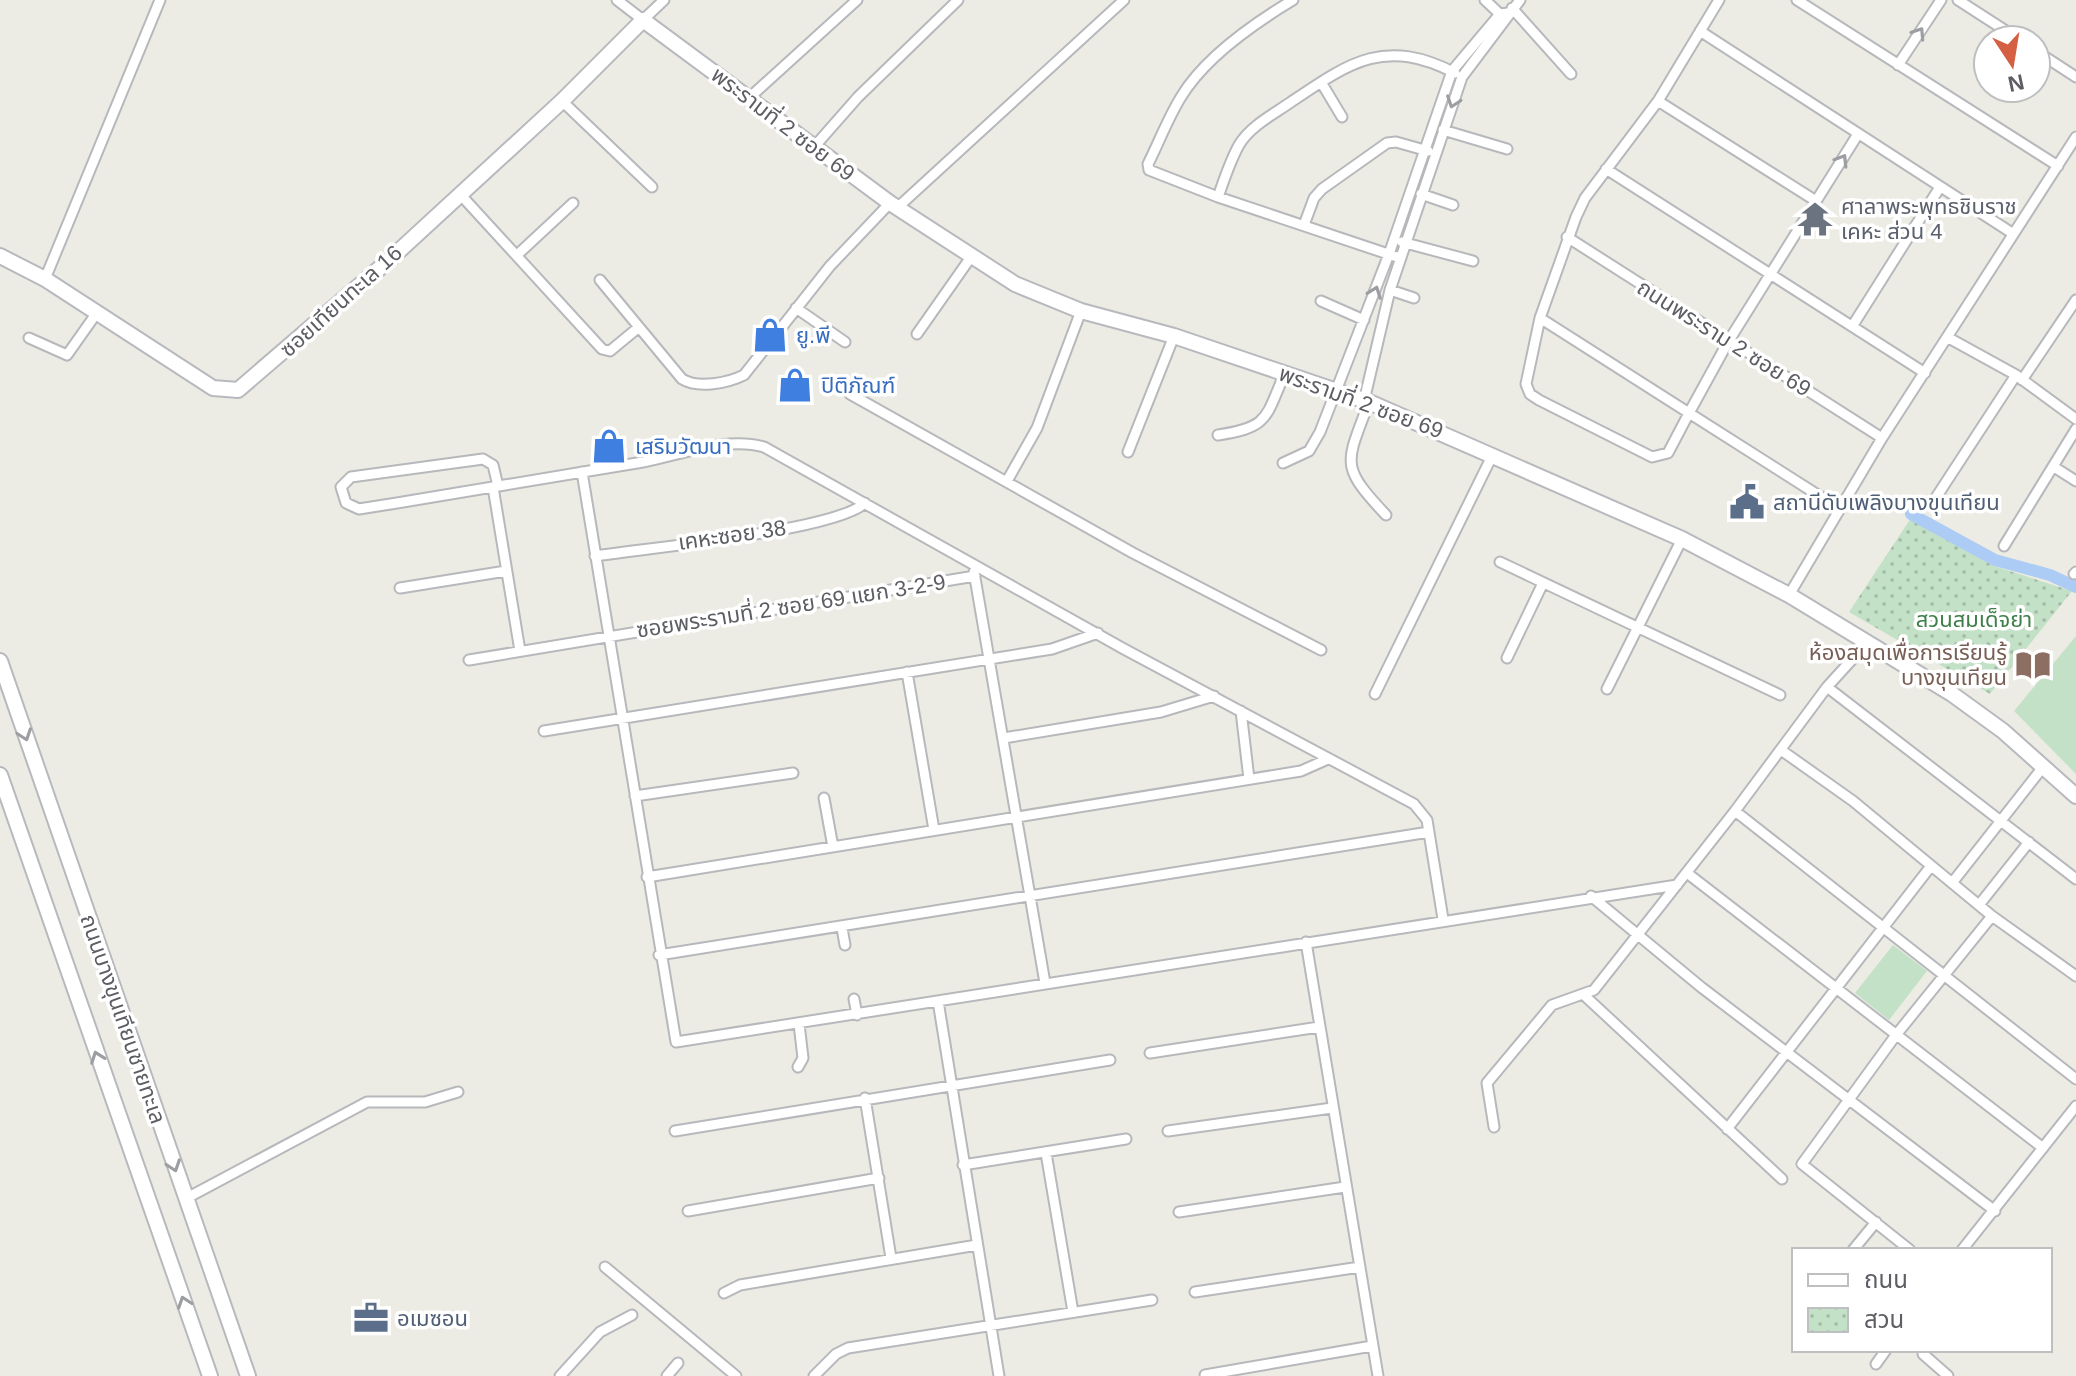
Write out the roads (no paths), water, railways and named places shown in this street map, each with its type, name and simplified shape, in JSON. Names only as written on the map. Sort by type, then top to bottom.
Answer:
[{"type":"street","points":[[45,279],[160,0]]},
{"type":"street","points":[[617,0],[643,20],[664,0]]},
{"type":"street","points":[[749,98],[857,0]]},
{"type":"street","points":[[814,147],[858,97],[958,0]]},
{"type":"street","points":[[600,280],[682,379],[689,383],[728,381],[744,375],[796,308],[893,205],[1124,0]]},
{"type":"street","points":[[1293,0],[1262,20],[1194,79],[1181,97],[1148,164],[1153,173],[1400,258]]},
{"type":"street","points":[[1485,0],[1509,11],[1571,74]]},
{"type":"street","points":[[1719,0],[1658,101],[1585,198],[1567,237],[1540,318],[1526,372],[1530,394],[1652,457],[1668,453],[1728,342],[1858,134]]},
{"type":"street","points":[[1797,0],[2058,166]]},
{"type":"street","points":[[1898,65],[1941,0]]},
{"type":"street","points":[[1958,0],[1995,24]]},
{"type":"street","points":[[1283,463],[1299,457],[1316,442],[1389,254],[1452,71],[1509,11]]},
{"type":"street","points":[[1386,515],[1356,484],[1350,467],[1351,451],[1367,402],[1390,290],[1462,77],[1509,11]]},
{"type":"street","name":"ซอยเทียนทะเล 16","points":[[0,256],[45,279],[213,388],[238,390],[388,261],[562,101],[643,20]]},
{"type":"street","name":"พระรามที่ 2 ซอย 69","points":[[643,20],[893,205],[1015,284],[1081,311],[1174,336],[1367,402],[1493,454],[1682,539],[1789,595],[1977,712],[2076,796]]},
{"type":"street","points":[[1700,31],[2012,233]]},
{"type":"street","points":[[1218,197],[1239,144],[1256,126],[1351,63],[1373,56],[1411,56],[1462,77]]},
{"type":"street","points":[[2052,61],[2076,77]]},
{"type":"street","points":[[1321,82],[1342,117]]},
{"type":"street","points":[[562,101],[652,187]]},
{"type":"street","points":[[1658,101],[1816,201]]},
{"type":"street","points":[[1443,130],[1507,149]]},
{"type":"street","points":[[1789,595],[1882,438],[2076,137]]},
{"type":"street","points":[[1304,225],[1322,189],[1382,145],[1396,142],[1435,153]]},
{"type":"street","points":[[1606,169],[1925,373]]},
{"type":"street","points":[[1853,325],[1940,187]]},
{"type":"street","points":[[459,193],[602,349],[610,351],[639,327]]},
{"type":"street","points":[[1421,194],[1453,205]]},
{"type":"street","points":[[517,255],[573,203]]},
{"type":"street","name":"ถนนพระราม 2 ซอย 69","points":[[1567,237],[1882,438]]},
{"type":"street","points":[[1394,238],[1473,261]]},
{"type":"street","points":[[917,334],[971,257]]},
{"type":"street","points":[[1390,290],[1414,298]]},
{"type":"street","points":[[1935,499],[2076,300]]},
{"type":"street","points":[[1321,301],[1364,320]]},
{"type":"street","points":[[796,308],[845,342]]},
{"type":"street","points":[[1007,481],[1037,428],[1081,311]]},
{"type":"street","points":[[29,338],[67,355],[96,314]]},
{"type":"street","points":[[1540,318],[1840,509]]},
{"type":"street","points":[[1128,452],[1174,336]]},
{"type":"street","points":[[1947,337],[2019,378],[2076,419]]},
{"type":"street","points":[[1218,435],[1247,431],[1260,424],[1285,373]]},
{"type":"street","points":[[850,394],[1133,553],[1321,650]]},
{"type":"street","points":[[2004,546],[2076,429]]},
{"type":"street","points":[[520,651],[506,571],[496,487],[493,465],[483,459],[351,477],[341,487],[346,503],[359,509],[496,487],[752,444],[780,454],[1098,633],[1414,804],[1424,813],[1429,832],[1443,919]]},
{"type":"street","points":[[1375,694],[1493,454]]},
{"type":"street","points":[[2054,467],[2076,481]]},
{"type":"street","points":[[582,472],[659,955],[676,1042],[1443,919],[1677,885]]},
{"type":"street","name":"เคหะซอย 38","points":[[595,556],[813,524],[855,512],[865,503]]},
{"type":"street","points":[[1607,689],[1682,539]]},
{"type":"street","points":[[972,560],[1045,983]]},
{"type":"street","points":[[1500,562],[1780,695]]},
{"type":"street","points":[[400,588],[506,571]]},
{"type":"street","name":"ซอยพระรามที่ 2 ซอย 69 แยก 3-2-9","points":[[469,660],[975,576]]},
{"type":"street","points":[[1507,658],[1543,583]]},
{"type":"street","points":[[544,731],[1068,646],[1098,633]]},
{"type":"street","points":[[1494,1127],[1487,1083],[1552,1005],[1585,996],[1637,936],[1827,687],[1868,642]]},
{"type":"street","name":"ถนนบางขุนเทียนชายทะเล","points":[[0,661],[248,1376]]},
{"type":"street","points":[[907,672],[934,830]]},
{"type":"street","points":[[1827,687],[2076,879]]},
{"type":"street","points":[[1004,738],[1172,710],[1214,696]]},
{"type":"street","points":[[1241,711],[1249,779]]},
{"type":"street","points":[[1781,750],[1853,801],[1992,916],[2076,976]]},
{"type":"street","points":[[647,877],[1301,771],[1328,759]]},
{"type":"street","points":[[1952,883],[2043,767]]},
{"type":"street","points":[[635,796],[793,773]]},
{"type":"street","name":"ถนนบางขุนเทียนชายทะเล","points":[[0,775],[210,1376]]},
{"type":"street","points":[[824,798],[833,847]]},
{"type":"street","points":[[1735,811],[2076,1079]]},
{"type":"street","points":[[659,955],[1429,832]]},
{"type":"street","points":[[1979,905],[2029,842]]},
{"type":"street","points":[[1727,1129],[1931,866]]},
{"type":"street","points":[[1687,873],[2043,1148]]},
{"type":"street","points":[[1591,896],[1785,1053],[1995,1211]]},
{"type":"street","points":[[1908,1248],[1802,1164],[1851,1101],[1896,1035],[1992,916]]},
{"type":"street","points":[[842,928],[845,945]]},
{"type":"street","points":[[1306,942],[1378,1376]]},
{"type":"street","points":[[1585,996],[1782,1179]]},
{"type":"street","points":[[854,999],[857,1015]]},
{"type":"street","points":[[938,1001],[999,1376]]},
{"type":"street","points":[[798,1067],[803,1058],[799,1024]]},
{"type":"street","points":[[1150,1053],[1319,1027]]},
{"type":"street","points":[[675,1131],[1110,1060]]},
{"type":"street","points":[[185,1199],[367,1102],[425,1102],[458,1092]]},
{"type":"street","points":[[865,1098],[891,1258]]},
{"type":"street","points":[[1964,1248],[2076,1106]]},
{"type":"street","points":[[1168,1131],[1332,1108]]},
{"type":"street","points":[[963,1165],[1126,1139]]},
{"type":"street","points":[[1046,1153],[1073,1312]]},
{"type":"street","points":[[688,1211],[879,1178]]},
{"type":"street","points":[[1179,1212],[1345,1187]]},
{"type":"street","points":[[1855,1248],[1876,1222]]},
{"type":"street","points":[[724,1293],[740,1285],[977,1245]]},
{"type":"street","points":[[605,1267],[736,1376]]},
{"type":"street","points":[[1195,1292],[1360,1267]]},
{"type":"street","points":[[816,1373],[836,1354],[848,1348],[1152,1300]]},
{"type":"street","points":[[560,1376],[600,1332],[632,1315]]},
{"type":"street","points":[[1205,1375],[1372,1346]]},
{"type":"street","points":[[1876,1364],[1885,1352]]},
{"type":"street","points":[[1923,1354],[1948,1376]]},
{"type":"street","points":[[667,1376],[678,1363]]},
{"type":"waterway","points":[[1911,514],[1995,560],[2050,575],[2076,587]]},
{"type":"place","name":"ศาลาพระพุทธชินราช เคหะ ส่วน 4","points":[[1815,219]]},
{"type":"place","name":"ยู.พี","points":[[770,335]]},
{"type":"place","name":"ปิติภัณฑ์","points":[[795,385]]},
{"type":"place","name":"เสริมวัฒนา","points":[[609,446]]},
{"type":"place","name":"สถานีดับเพลิงบางขุนเทียน","points":[[1747,502]]},
{"type":"place","name":"ห้องสมุดเพื่อการเรียนรู้ บางขุนเทียน","points":[[2033,665]]},
{"type":"place","name":"อเมซอน","points":[[371,1318]]},
{"type":"park label","name":"สวนสมเด็จย่า","points":[[1974,619]]}]
